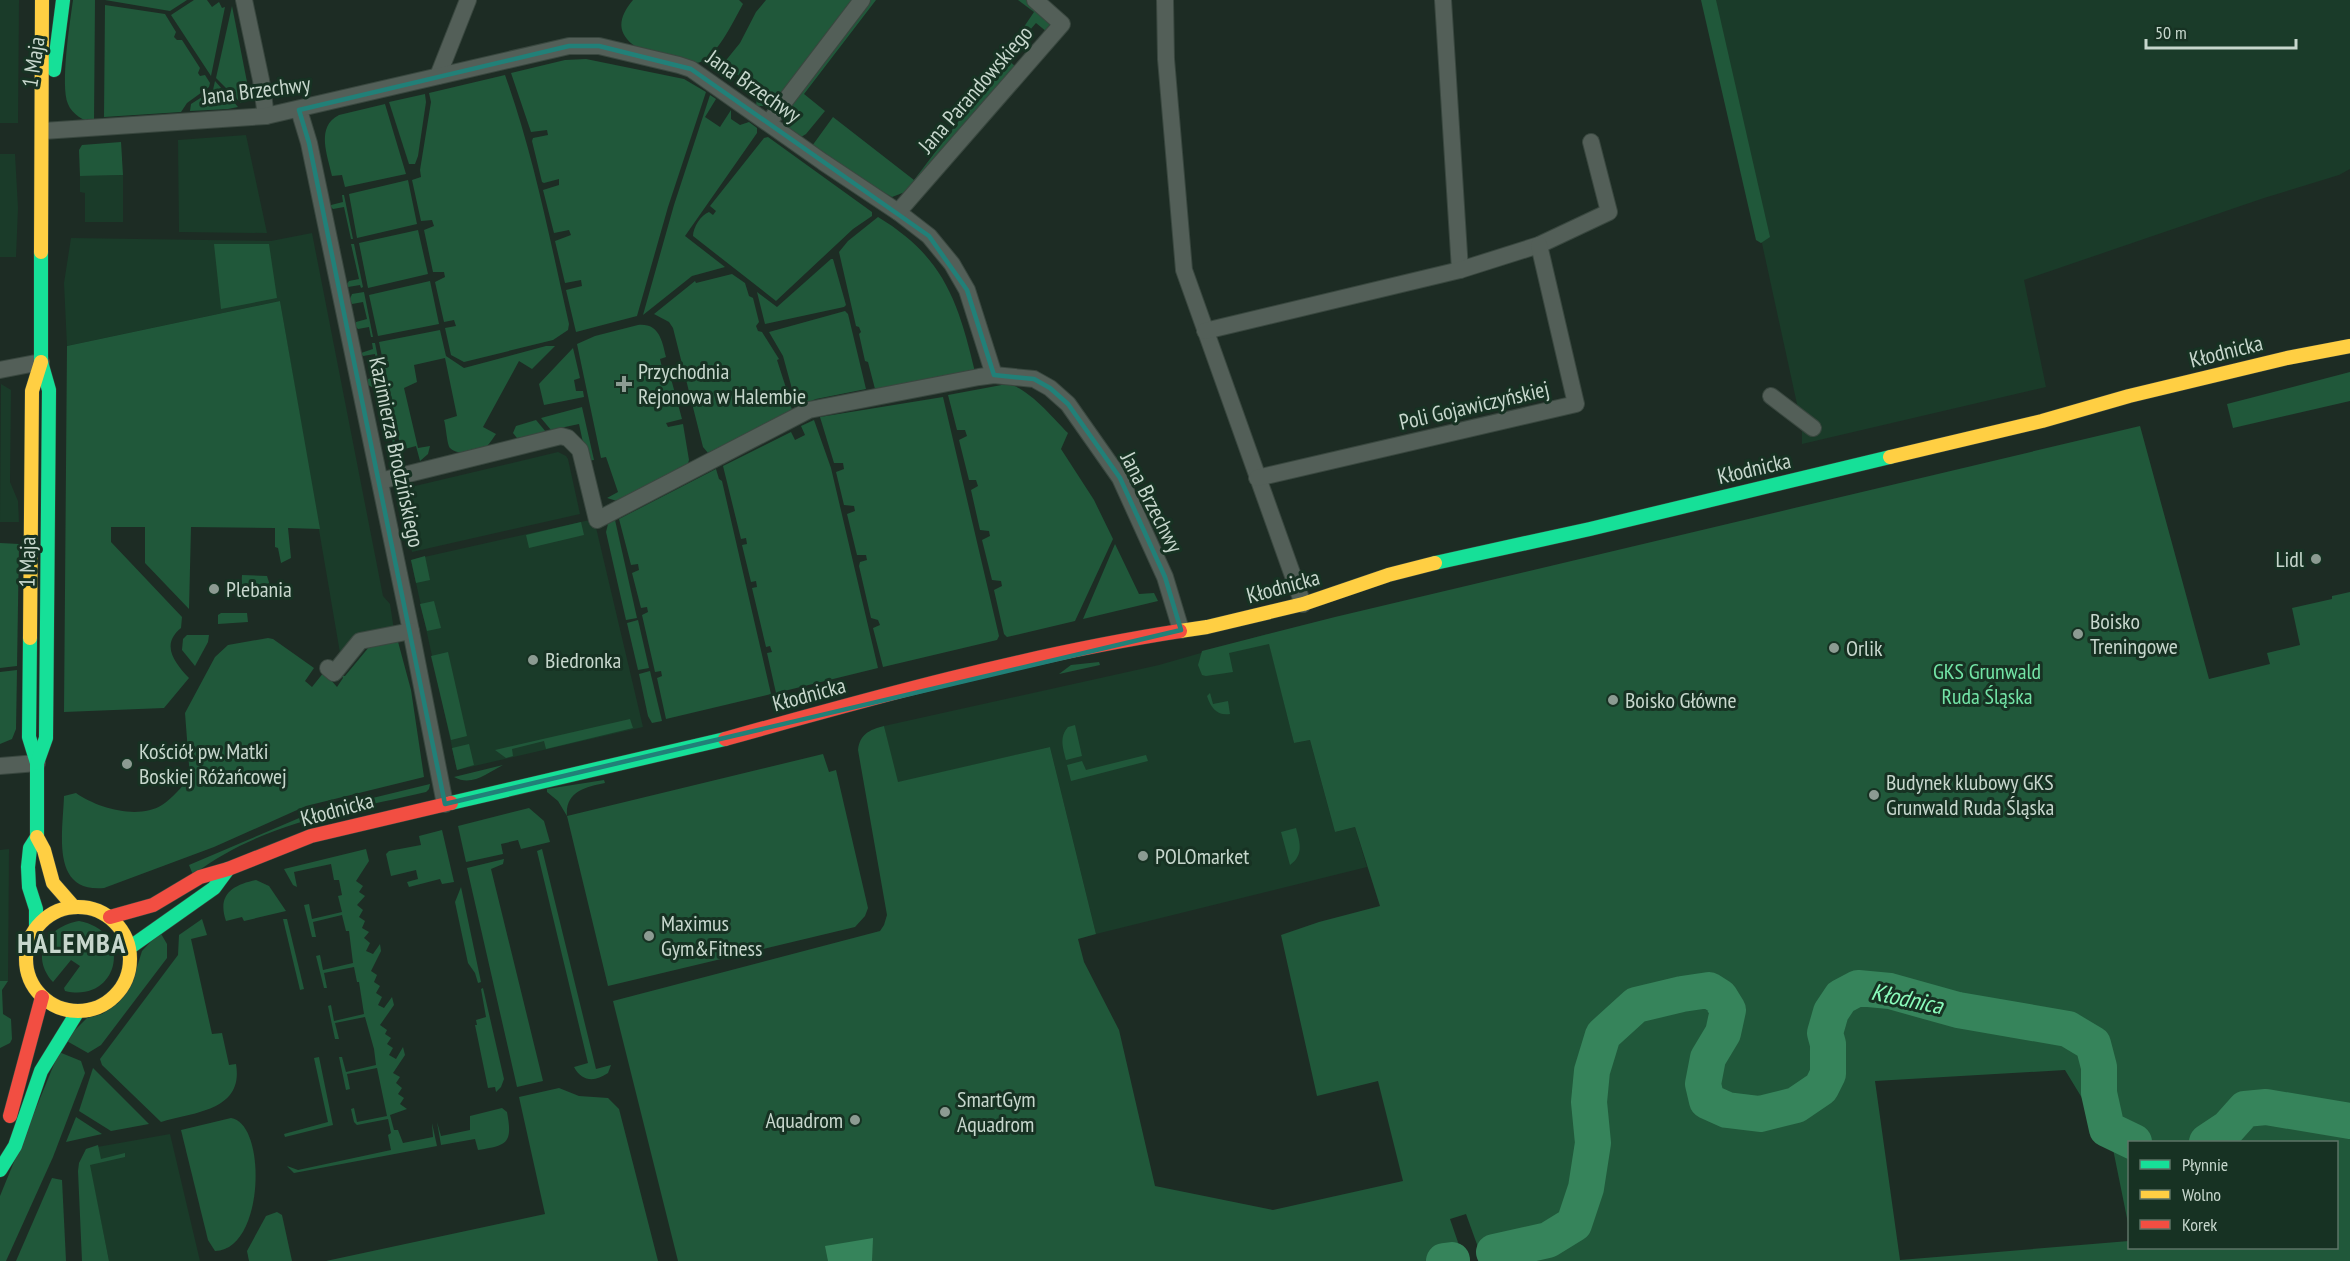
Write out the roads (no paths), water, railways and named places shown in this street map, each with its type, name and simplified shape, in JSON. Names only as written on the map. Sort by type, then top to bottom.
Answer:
[{"type":"street","name":"1 Maja","points":[[42,0],[41,362],[49,390],[46,738],[37,763],[37,837],[45,850],[52,879],[64,899],[74,907]]},
{"type":"street","name":"1 Maja","points":[[43,131],[57,57],[63,0]]},
{"type":"street","points":[[244,0],[266,116]]},
{"type":"street","points":[[438,76],[468,0]]},
{"type":"street","points":[[769,122],[862,0]]},
{"type":"street","name":"Jana Parandowskiego","points":[[898,212],[1062,24],[1035,0]]},
{"type":"street","points":[[1165,0],[1166,59],[1184,270],[1303,604]]},
{"type":"street","points":[[1443,0],[1460,270]]},
{"type":"street","name":"Jana Brzechwy","points":[[43,131],[266,116],[570,46],[599,46],[691,69],[898,212],[929,236],[959,275],[973,306],[994,375],[1034,379],[1050,388],[1068,404],[1120,478],[1165,577],[1180,630]]},
{"type":"street","name":"Kazimierza Brodzińskiego","points":[[299,110],[308,136],[445,804]]},
{"type":"street","points":[[1205,331],[1460,270],[1539,245],[1609,212],[1591,142]]},
{"type":"street","name":"Poli Gojawiczyńskiej","points":[[1257,478],[1576,404],[1539,245]]},
{"type":"street","name":"Kłodnicka","points":[[110,917],[153,904],[200,877],[228,869],[310,836],[713,742],[868,699],[1109,642],[1207,627],[1303,604],[1388,575],[1488,550],[1597,527],[2042,421],[2129,396],[2275,361],[2350,346]]},
{"type":"street","points":[[0,370],[41,362]]},
{"type":"street","points":[[380,481],[561,436],[568,438],[580,450],[597,520],[809,410],[994,375]]},
{"type":"street","points":[[1771,396],[1813,428]]},
{"type":"street","points":[[328,668],[334,673],[360,641],[411,631]]},
{"type":"street","points":[[0,766],[37,763]]},
{"type":"street","name":"1 Maja","points":[[36,928],[36,909],[29,887],[28,856],[37,837]]},
{"type":"street","name":"Kłodnicka","points":[[129,948],[213,888],[228,869]]},
{"type":"street","points":[[74,907],[94,909],[110,917],[122,930],[129,948],[128,973],[117,994],[100,1006],[78,1011],[57,1007],[42,997],[31,982],[26,958],[29,941],[36,928],[55,912],[74,907]]},
{"type":"street","points":[[0,1154],[34,1034],[42,997]]},
{"type":"street","points":[[0,1170],[15,1146],[41,1071],[78,1011]]},
{"type":"waterway","name":"Kłodnica","points":[[1494,1252],[1548,1240],[1574,1224],[1586,1188],[1593,1143],[1589,1102],[1592,1071],[1603,1035],[1636,1005],[1682,994],[1709,990],[1720,997],[1728,1010],[1723,1033],[1708,1058],[1703,1084],[1707,1101],[1727,1110],[1760,1114],[1796,1105],[1821,1088],[1828,1074],[1828,1044],[1825,1033],[1831,1012],[1841,997],[1858,988],[1890,991],[1958,1010],[2068,1029],[2093,1044],[2099,1067],[2099,1093],[2107,1129],[2132,1141]]},
{"type":"waterway","name":"Kłodnica","points":[[2208,1141],[2228,1128],[2245,1109],[2266,1107],[2350,1121]]},
{"type":"waterway","name":"Kłodnica","points":[[1444,1261],[1452,1260]]},
{"type":"place","name":"Przychodnia Rejonowa w Halembie","points":[[624,384]]},
{"type":"place","name":"Lidl","points":[[2316,559]]},
{"type":"place","name":"Plebania","points":[[214,589]]},
{"type":"place","name":"Boisko Treningowe","points":[[2078,634]]},
{"type":"place","name":"Orlik","points":[[1834,648]]},
{"type":"place","name":"Biedronka","points":[[533,660]]},
{"type":"place","name":"Boisko Główne","points":[[1613,700]]},
{"type":"place","name":"Kościół pw. Matki Boskiej Różańcowej","points":[[127,764]]},
{"type":"place","name":"Budynek klubowy GKS Grunwald Ruda Śląska","points":[[1874,795]]},
{"type":"place","name":"POLOmarket","points":[[1143,856]]},
{"type":"place","name":"Maximus Gym&Fitness","points":[[649,936]]},
{"type":"place","name":"SmartGym Aquadrom","points":[[945,1112]]},
{"type":"place","name":"Aquadrom","points":[[855,1120]]},
{"type":"district","name":"HALEMBA","points":[[72,943]]},
{"type":"park label","name":"GKS Grunwald Ruda Śląska","points":[[1987,684]]}]
